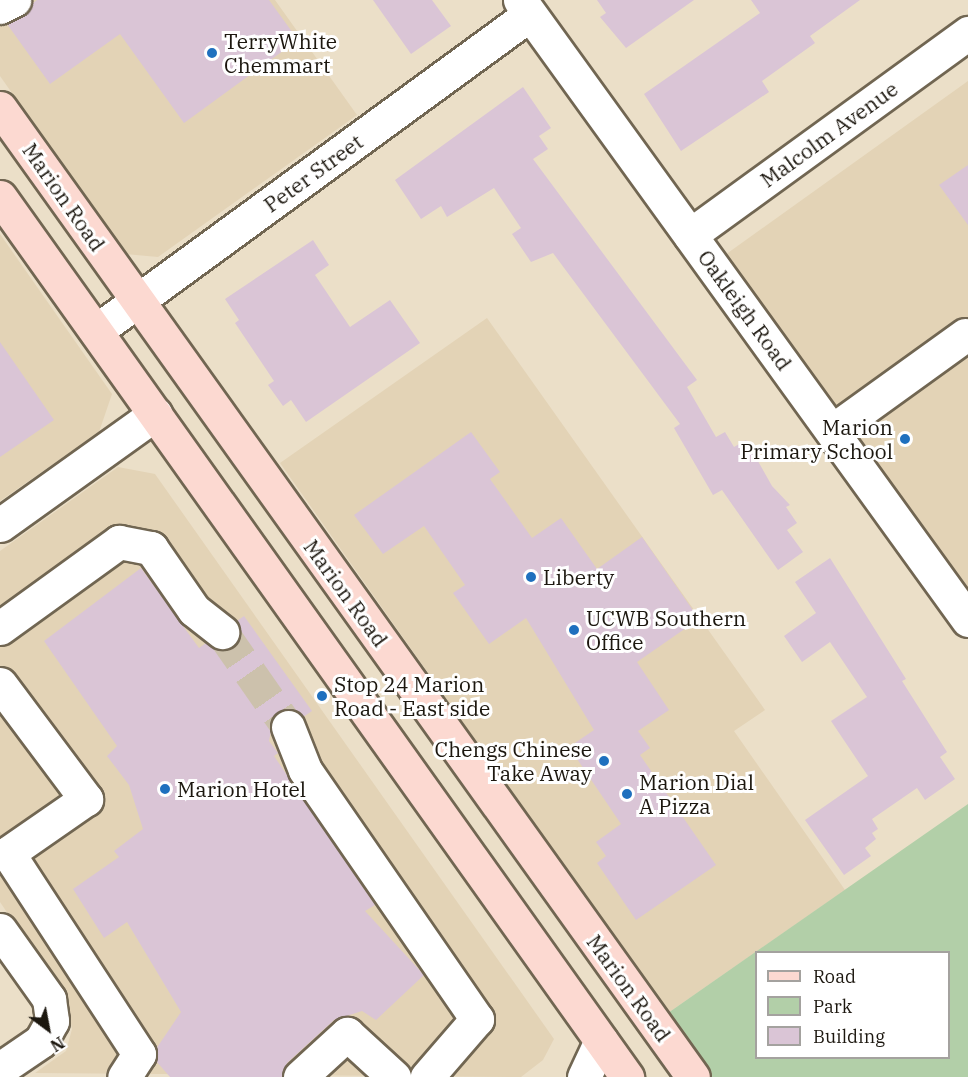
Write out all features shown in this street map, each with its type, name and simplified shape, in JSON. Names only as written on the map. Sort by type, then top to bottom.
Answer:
[{"type":"main road","name":"Marion Road","points":[[0,108],[693,1077]]},
{"type":"main road","points":[[0,197],[627,1077]]},
{"type":"street","points":[[0,7],[14,0]]},
{"type":"street","name":"Oakleigh Road","points":[[525,7],[966,614]]},
{"type":"street","name":"Peter Street","points":[[96,331],[138,302],[525,7]]},
{"type":"street","name":"Malcolm Avenue","points":[[690,235],[968,33]]},
{"type":"street","points":[[832,431],[964,335]]},
{"type":"street","points":[[0,525],[154,414]]},
{"type":"street","points":[[0,628],[119,542],[152,548],[194,610],[222,632]]},
{"type":"street","points":[[0,684],[86,799],[4,846],[139,1054],[124,1077]]},
{"type":"street","points":[[288,727],[305,770],[477,1018],[427,1077]]},
{"type":"street","points":[[0,930],[49,999],[52,1021],[41,1041],[0,1070]]},
{"type":"street","points":[[300,1077],[347,1034],[394,1077]]},
{"type":"street","points":[[584,1077],[602,1041]]},
{"type":"shaded area","points":[[0,0],[275,0],[357,115],[158,257],[125,254],[0,76]]},
{"type":"shaded area","name":"Marion Primary School","points":[[968,81],[968,617],[718,260]]},
{"type":"shaded area","points":[[0,234],[112,394],[99,432],[0,501]]},
{"type":"shaded area","points":[[487,318],[765,710],[734,731],[845,890],[668,1013],[280,463]]},
{"type":"shaded area","points":[[118,467],[155,474],[554,1039],[543,1060],[521,1077],[35,1073],[66,1051],[72,1029],[67,1001],[0,902],[0,551]]},
{"type":"green space","points":[[968,804],[968,1077],[712,1077],[668,1013],[755,952],[755,1059],[950,1059],[950,951],[757,951]]},
{"type":"building","points":[[37,0],[269,0],[298,40],[184,123],[120,34],[50,84],[7,24]]},
{"type":"building","points":[[373,0],[432,0],[451,26],[411,54]]},
{"type":"building","points":[[597,0],[694,0],[626,48],[600,17],[606,13]]},
{"type":"building","points":[[751,0],[860,0],[810,36],[815,43],[762,81],[769,92],[681,151],[644,94],[760,13]]},
{"type":"building","points":[[523,87],[551,128],[539,136],[548,149],[533,159],[697,380],[687,387],[716,437],[725,432],[734,447],[746,440],[772,486],[790,505],[786,507],[797,523],[787,530],[803,552],[778,570],[722,490],[713,495],[674,428],[680,424],[553,253],[531,262],[512,234],[521,228],[494,188],[447,217],[441,206],[421,219],[395,180]]},
{"type":"building","points":[[968,165],[968,225],[939,185]]},
{"type":"building","points":[[313,240],[329,265],[315,275],[350,327],[390,300],[420,343],[306,422],[291,400],[283,406],[268,385],[274,381],[235,323],[239,320],[225,299]]},
{"type":"building","points":[[0,342],[54,420],[0,457]]},
{"type":"building","points":[[471,432],[500,472],[490,479],[532,538],[561,518],[597,569],[642,537],[699,619],[637,662],[669,710],[638,731],[650,748],[640,755],[716,865],[636,920],[597,863],[606,856],[596,842],[621,824],[569,747],[594,730],[526,618],[489,644],[453,593],[465,585],[424,526],[383,554],[354,515]]},
{"type":"building","points":[[830,558],[906,679],[902,681],[947,752],[940,757],[955,779],[925,800],[917,788],[872,819],[878,829],[872,833],[876,839],[865,848],[871,856],[844,875],[805,820],[868,776],[831,721],[867,697],[830,642],[802,662],[784,636],[816,613],[795,582]]},
{"type":"building","points":[[141,568],[199,648],[206,643],[229,649],[240,635],[237,621],[244,616],[312,711],[303,717],[290,708],[274,715],[269,741],[278,753],[274,756],[375,905],[365,911],[424,975],[376,1020],[362,1011],[334,1020],[287,1063],[282,1077],[170,1077],[156,1061],[156,1049],[181,1012],[127,922],[104,938],[73,889],[119,857],[114,851],[143,829],[129,785],[107,756],[117,746],[44,641]]},
{"type":"tunnel","points":[[222,632],[288,727]]},
{"type":"place","name":"TerryWhite Chemmart","points":[[212,53]]},
{"type":"place","name":"Marion Primary School","points":[[905,439]]},
{"type":"place","name":"Liberty","points":[[531,577]]},
{"type":"place","name":"UCWB Southern Office","points":[[574,630]]},
{"type":"place","name":"Stop 24 Marion Road - East side","points":[[322,696]]},
{"type":"place","name":"Chengs Chinese Take Away","points":[[604,761]]},
{"type":"place","name":"Marion Hotel","points":[[165,789]]},
{"type":"place","name":"Marion Dial A Pizza","points":[[627,794]]}]
